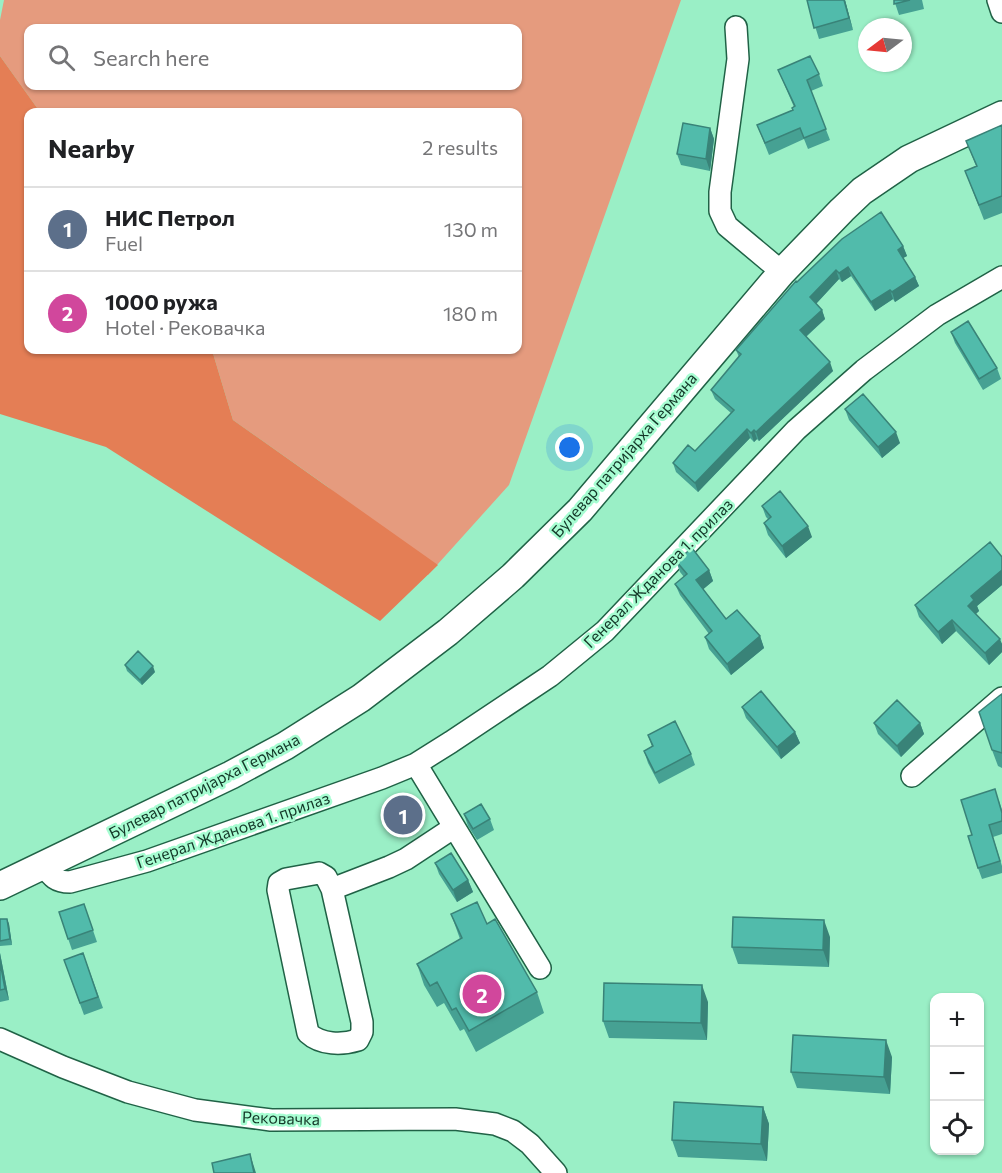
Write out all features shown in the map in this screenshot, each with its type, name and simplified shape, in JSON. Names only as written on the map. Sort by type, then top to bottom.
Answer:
[{"type":"main road","name":"Булевар патријарха Германа","points":[[2,887],[231,776],[285,746],[361,698],[448,632],[513,576],[580,510],[782,272],[862,191],[909,159],[1002,115]]},
{"type":"street","points":[[998,0],[1002,12]]},
{"type":"street","points":[[736,27],[738,59],[720,192],[720,211],[727,226],[782,272]]},
{"type":"street","name":"Генерал Жданова 1. прилаз","points":[[44,866],[53,878],[61,882],[70,882],[103,873],[158,857],[416,764],[550,676],[605,631],[796,430],[898,343],[937,315],[1002,277]]},
{"type":"street","points":[[912,776],[1002,698]]},
{"type":"street","points":[[416,764],[540,968]]},
{"type":"street","points":[[332,889],[406,859],[453,828]]},
{"type":"street","points":[[319,873],[326,877],[332,889],[362,1022],[362,1032],[358,1040],[350,1042],[322,1042],[308,1032],[278,887],[279,883],[285,879],[319,873]]},
{"type":"street","name":"Рековачка","points":[[0,1039],[63,1067],[129,1092],[186,1108],[272,1120],[455,1119],[495,1124],[513,1131],[530,1144],[556,1173]]},
{"type":"shaded area","points":[[4,0],[681,0],[509,485],[428,575],[328,487],[233,420],[213,354],[522,354],[522,108],[37,108],[24,90],[522,90],[522,24],[24,24],[24,90],[0,56],[0,20]]},
{"type":"shaded area","points":[[0,56],[37,108],[24,108],[24,354],[213,354],[233,420],[438,565],[380,621],[106,447],[0,414]]},
{"type":"building","points":[[807,0],[844,0],[849,18],[814,28]]},
{"type":"building","points":[[894,0],[910,0],[894,4]]},
{"type":"building","points":[[810,56],[819,74],[807,80],[826,129],[804,138],[800,128],[765,143],[757,125],[793,110],[795,106],[778,70]]},
{"type":"building","points":[[683,123],[710,128],[706,159],[677,154]]},
{"type":"building","points":[[1002,125],[1002,196],[979,205],[965,171],[977,166],[966,141]]},
{"type":"building","points":[[881,212],[903,246],[898,250],[915,277],[871,302],[848,267],[839,273],[836,270],[810,297],[822,310],[800,330],[830,362],[756,432],[754,430],[751,433],[747,429],[695,483],[673,463],[688,445],[695,451],[734,410],[711,390],[741,354],[736,350],[796,281],[842,239]]},
{"type":"building","points":[[968,321],[997,368],[979,379],[951,332]]},
{"type":"building","points":[[863,394],[896,432],[878,447],[845,409]]},
{"type":"building","points":[[780,491],[808,526],[782,546],[764,523],[771,517],[762,506]]},
{"type":"building","points":[[990,542],[1002,557],[1002,570],[971,596],[974,600],[968,606],[1000,639],[985,653],[952,620],[938,632],[915,605]]},
{"type":"building","points":[[692,548],[709,570],[696,580],[726,619],[737,610],[760,636],[727,664],[705,637],[712,631],[675,584],[687,574],[676,561]]},
{"type":"building","points":[[138,651],[153,666],[140,680],[125,665]]},
{"type":"building","points":[[761,691],[795,732],[777,747],[742,707]]},
{"type":"building","points":[[1002,694],[1002,753],[992,750],[979,712]]},
{"type":"building","points":[[897,700],[920,723],[897,746],[874,723]]},
{"type":"building","points":[[675,721],[691,754],[655,773],[644,751],[653,746],[648,735]]},
{"type":"building","points":[[995,789],[1002,821],[989,825],[1000,861],[978,868],[968,836],[972,835],[961,800]]},
{"type":"building","points":[[481,804],[490,819],[473,829],[464,814]]},
{"type":"building","points":[[451,853],[468,880],[453,890],[435,863]]},
{"type":"building","points":[[477,902],[487,924],[495,919],[537,992],[469,1031],[456,1008],[452,1010],[437,982],[430,986],[417,964],[462,938],[451,914]]},
{"type":"building","points":[[84,904],[93,930],[68,939],[59,912]]},
{"type":"building","points":[[733,917],[824,920],[823,950],[732,947]]},
{"type":"building","points":[[0,919],[7,919],[10,939],[0,941]]},
{"type":"building","points":[[83,953],[98,997],[80,1003],[64,960]]},
{"type":"building","points":[[0,962],[5,989],[0,990]]},
{"type":"building","points":[[604,983],[702,985],[701,1023],[603,1021]]},
{"type":"building","points":[[793,1035],[886,1040],[884,1077],[791,1072]]},
{"type":"building","points":[[674,1102],[763,1107],[761,1144],[672,1140]]},
{"type":"building","points":[[250,1154],[254,1173],[214,1173],[212,1163]]},
{"type":"place","name":"НИС Петрол","points":[[403,815]]},
{"type":"place","name":"1000 ружа","points":[[482,994]]}]
